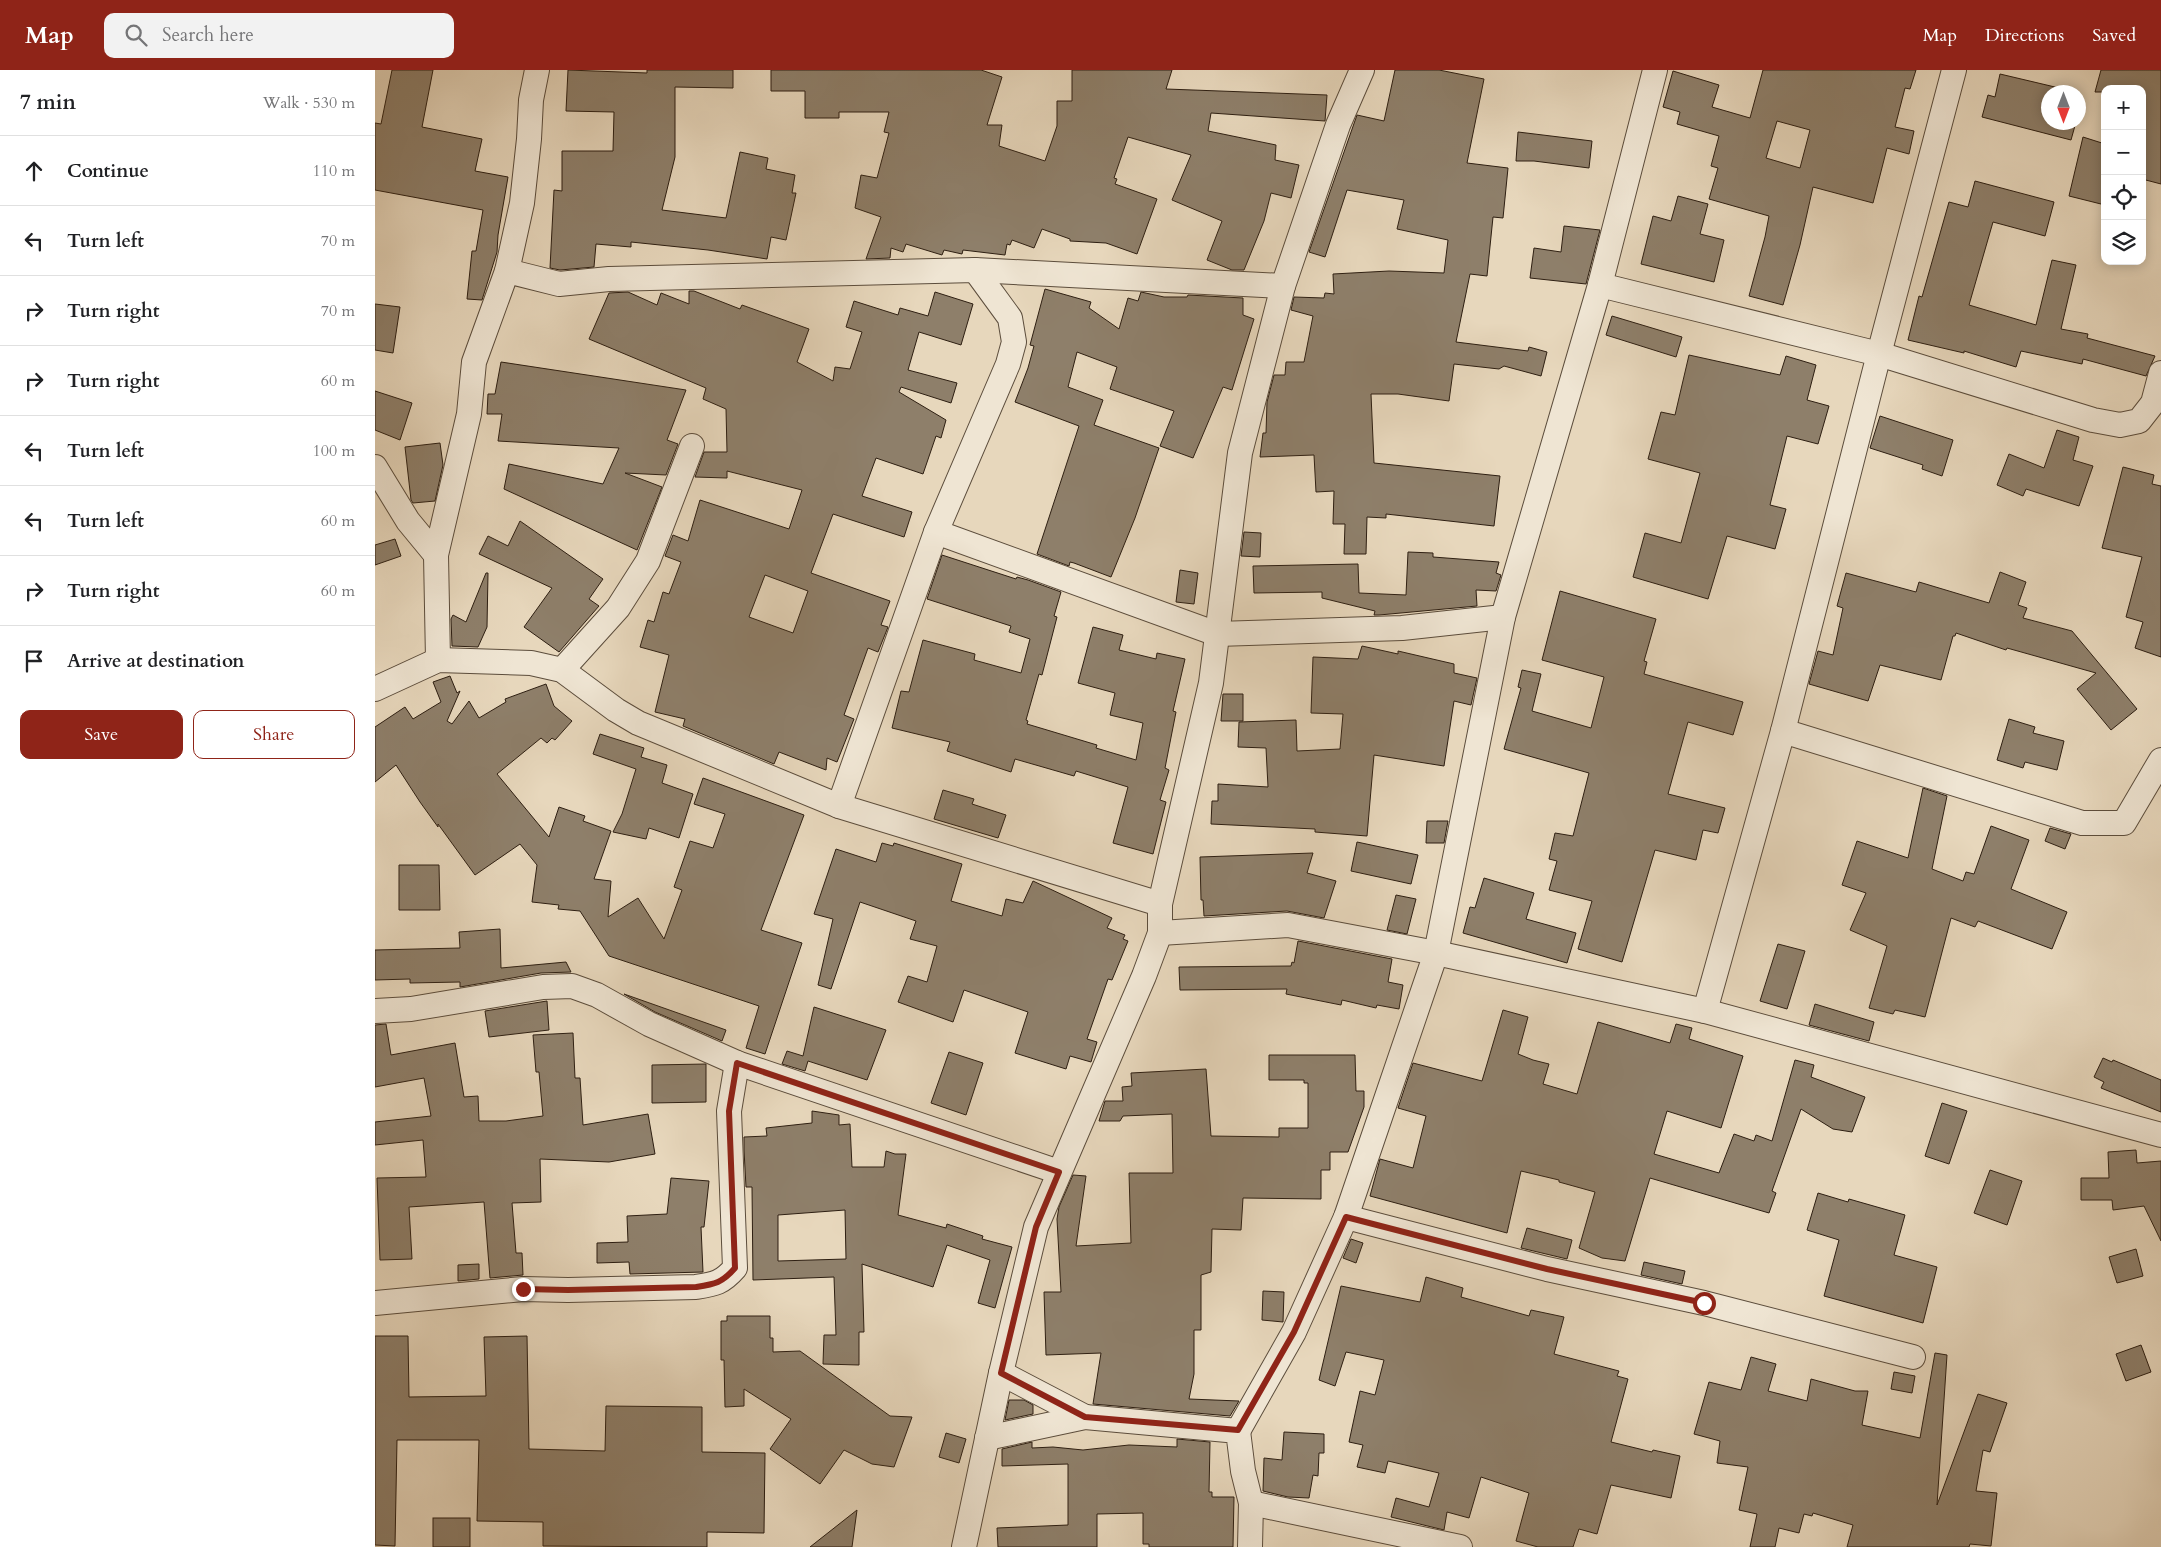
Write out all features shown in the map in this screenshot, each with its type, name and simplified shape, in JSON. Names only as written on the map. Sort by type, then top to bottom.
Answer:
[{"type":"street","points":[[438,660],[437,555],[469,414],[474,362],[507,271],[522,203],[531,100],[537,70]]},
{"type":"street","points":[[964,1547],[1001,1373],[1036,1227],[1144,976],[1160,933],[1160,904],[1211,683],[1240,453],[1283,286],[1338,125],[1362,70]]},
{"type":"street","points":[[1250,1547],[1251,1503],[1243,1471],[1238,1430],[1294,1332],[1346,1217],[1436,953],[1503,617],[1600,285],[1655,70]]},
{"type":"street","points":[[1705,1011],[1783,731],[1954,70]]},
{"type":"street","points":[[507,271],[559,284],[609,279],[975,270],[1283,286]]},
{"type":"street","points":[[839,806],[936,532],[1008,364],[1014,342],[1010,318],[975,270]]},
{"type":"street","points":[[1600,285],[1879,354],[2093,420],[2120,424],[2139,421],[2153,403],[2161,373]]},
{"type":"street","points":[[562,670],[618,608],[648,561],[692,446]]},
{"type":"street","points":[[375,467],[408,521],[437,555]]},
{"type":"street","points":[[936,532],[1217,634],[1402,628],[1503,617]]},
{"type":"street","points":[[375,688],[438,660],[531,663],[562,670],[616,710],[638,723],[839,806],[1160,904]]},
{"type":"street","points":[[1783,731],[2082,823],[2124,823],[2161,760]]},
{"type":"street","points":[[1160,933],[1288,925],[1436,953],[1705,1011],[2161,1135]]},
{"type":"street","points":[[375,1011],[411,1009],[543,987],[572,986],[597,995],[649,1024],[737,1063],[1059,1172]]},
{"type":"street","points":[[375,1303],[523,1289],[568,1290],[696,1287],[713,1284],[725,1279],[735,1268],[729,1111],[737,1063]]},
{"type":"street","points":[[1346,1217],[1547,1269],[1704,1303],[1913,1357]]},
{"type":"street","points":[[1001,1373],[1085,1417]]},
{"type":"street","points":[[987,1438],[1085,1417],[1238,1430]]},
{"type":"street","points":[[1251,1503],[1460,1547]]},
{"type":"building","points":[[392,70],[433,70],[422,127],[482,139],[475,171],[508,177],[497,252],[482,300],[467,299],[472,251],[476,251],[483,210],[375,190],[375,123],[381,124]]},
{"type":"building","points":[[568,70],[647,73],[647,70],[733,70],[733,88],[675,87],[675,157],[662,210],[726,218],[740,152],[768,158],[766,169],[795,175],[792,193],[796,193],[786,240],[771,237],[767,259],[708,250],[631,242],[631,247],[596,244],[594,267],[560,270],[550,268],[554,190],[562,191],[562,151],[613,151],[614,112],[566,111]]},
{"type":"building","points":[[771,70],[981,70],[1002,77],[987,125],[1002,125],[999,146],[1045,161],[1057,126],[1057,101],[1072,101],[1072,70],[1172,70],[1166,89],[1327,95],[1325,121],[1211,113],[1208,131],[1276,145],[1275,160],[1299,165],[1291,198],[1271,193],[1264,221],[1244,270],[1232,270],[1207,260],[1222,221],[1172,200],[1191,155],[1128,137],[1114,178],[1117,179],[1115,184],[1157,199],[1137,254],[1106,243],[1070,241],[1070,239],[1042,229],[1034,248],[1012,240],[1010,245],[1007,244],[1005,255],[963,250],[962,254],[944,250],[942,255],[906,244],[903,252],[891,248],[890,258],[866,259],[881,217],[855,208],[861,175],[877,178],[889,133],[884,132],[889,112],[839,112],[839,118],[805,118],[805,91],[771,91]]},
{"type":"building","points":[[1395,70],[1439,70],[1484,79],[1467,163],[1508,168],[1503,218],[1493,217],[1487,276],[1470,274],[1456,342],[1528,351],[1529,347],[1547,352],[1541,376],[1504,366],[1499,369],[1454,364],[1449,401],[1398,394],[1371,394],[1374,463],[1500,476],[1494,526],[1386,514],[1386,518],[1367,517],[1366,554],[1344,554],[1345,524],[1333,524],[1334,491],[1316,492],[1314,455],[1260,457],[1263,433],[1266,433],[1267,402],[1274,375],[1285,375],[1286,362],[1304,362],[1313,316],[1291,310],[1294,297],[1324,298],[1325,293],[1334,294],[1333,274],[1389,271],[1444,273],[1448,240],[1397,229],[1404,200],[1347,190],[1325,257],[1309,252],[1357,115],[1384,121]]},
{"type":"building","points":[[1763,70],[1916,70],[1910,89],[1905,88],[1895,127],[1914,131],[1909,154],[1887,148],[1873,203],[1813,187],[1800,245],[1783,305],[1749,296],[1769,216],[1709,199],[1718,168],[1711,166],[1719,136],[1677,124],[1680,112],[1663,107],[1673,71],[1719,85],[1712,107],[1750,118]],"holes":[[[1777,121],[1810,130],[1800,168],[1766,158]]]},
{"type":"building","points":[[2101,70],[2161,70],[2161,184],[2146,180],[2146,85],[2101,85],[2101,92],[2095,92]]},
{"type":"building","points":[[2000,74],[2046,85],[2041,85],[2041,130],[2074,130],[2071,140],[1982,117],[1988,95],[1995,97]]},
{"type":"building","points":[[1518,132],[1592,141],[1589,168],[1534,161],[1516,161]]},
{"type":"building","points":[[2083,137],[2101,143],[2101,204],[2069,196]]},
{"type":"building","points":[[1975,181],[2054,202],[2045,236],[1993,222],[1969,305],[2036,325],[2052,260],[2076,265],[2061,329],[2088,334],[2087,338],[2155,356],[2146,376],[2083,359],[2082,364],[2021,351],[2016,367],[1964,351],[1964,353],[1908,340],[1919,296],[1922,297],[1949,202],[1968,207]]},
{"type":"building","points":[[1678,196],[1708,204],[1700,234],[1724,240],[1714,282],[1641,264],[1653,216],[1671,221]]},
{"type":"building","points":[[1564,226],[1600,230],[1586,284],[1530,278],[1534,248],[1561,252]]},
{"type":"building","points":[[1045,289],[1091,302],[1089,308],[1119,329],[1128,298],[1138,301],[1141,292],[1164,297],[1187,297],[1188,295],[1243,298],[1243,315],[1254,319],[1232,390],[1223,387],[1193,458],[1160,446],[1174,411],[1110,389],[1117,367],[1077,352],[1068,387],[1103,400],[1094,425],[1159,448],[1135,518],[1111,577],[1074,563],[1070,562],[1069,566],[1037,554],[1079,426],[1015,402],[1034,346],[1030,345]]},
{"type":"building","points":[[689,291],[694,291],[740,309],[742,305],[809,329],[797,362],[833,381],[835,367],[850,369],[862,332],[846,327],[854,301],[898,315],[900,308],[928,316],[935,292],[973,304],[961,345],[919,332],[908,370],[957,383],[951,403],[901,387],[899,392],[946,420],[941,438],[936,436],[923,474],[876,458],[862,496],[912,512],[904,537],[833,514],[811,573],[890,601],[881,625],[888,627],[878,652],[868,648],[844,715],[854,719],[837,762],[827,758],[826,770],[779,752],[774,764],[683,726],[685,719],[655,712],[669,655],[640,647],[648,620],[654,622],[663,592],[669,594],[681,562],[665,556],[673,535],[688,541],[700,500],[789,529],[802,490],[727,471],[727,478],[695,477],[704,452],[727,452],[726,409],[703,399],[706,388],[589,339],[609,293],[628,292],[657,305],[661,293],[689,304]],"holes":[[[765,575],[808,591],[793,633],[749,617]]]},
{"type":"building","points":[[375,304],[400,307],[393,353],[375,350]]},
{"type":"building","points":[[1612,316],[1682,337],[1676,357],[1606,335]]},
{"type":"building","points":[[1689,355],[1780,375],[1786,356],[1816,365],[1807,400],[1829,406],[1818,444],[1787,436],[1770,505],[1786,509],[1775,549],[1727,536],[1708,599],[1633,577],[1645,533],[1681,543],[1700,473],[1648,459],[1661,412],[1675,415]]},
{"type":"building","points":[[501,362],[686,390],[667,440],[678,444],[666,475],[625,473],[662,487],[637,550],[504,489],[509,464],[603,484],[619,448],[498,441],[502,414],[487,414],[488,394],[495,394]]},
{"type":"building","points":[[375,391],[412,403],[400,440],[375,430]]},
{"type":"building","points":[[1880,416],[1953,440],[1942,476],[1922,469],[1923,465],[1870,448]]},
{"type":"building","points":[[2057,430],[2079,437],[2073,460],[2093,466],[2079,506],[2026,489],[2023,496],[1997,485],[2009,454],[2044,468]]},
{"type":"building","points":[[440,443],[443,465],[435,501],[413,503],[411,500],[405,447]]},
{"type":"building","points":[[2123,467],[2154,475],[2152,484],[2161,486],[2161,657],[2135,648],[2143,622],[2126,617],[2142,557],[2102,548]]},
{"type":"building","points":[[520,521],[603,579],[589,599],[599,606],[559,652],[524,627],[552,588],[479,554],[488,536],[508,546]]},
{"type":"building","points":[[1244,532],[1261,533],[1260,557],[1241,556]]},
{"type":"building","points":[[395,539],[401,556],[375,565],[375,545]]},
{"type":"building","points":[[1408,552],[1433,553],[1433,557],[1499,562],[1496,573],[1501,575],[1496,591],[1476,590],[1477,606],[1379,615],[1374,615],[1375,611],[1322,598],[1322,592],[1254,593],[1253,566],[1358,564],[1359,593],[1406,595]]},
{"type":"building","points":[[942,555],[1016,579],[1017,577],[1028,580],[1061,592],[1054,616],[1057,617],[1042,675],[1039,674],[1026,720],[1028,721],[1027,724],[1097,745],[1096,748],[1136,760],[1143,723],[1110,715],[1115,693],[1078,683],[1093,627],[1123,635],[1119,650],[1156,659],[1157,653],[1185,659],[1173,711],[1176,712],[1165,768],[1169,770],[1160,800],[1166,802],[1153,854],[1113,843],[1128,787],[1076,771],[1074,776],[1015,759],[1011,772],[947,751],[950,742],[892,728],[901,691],[909,692],[923,640],[975,654],[974,660],[1021,673],[1030,639],[1009,632],[1011,626],[927,599]]},
{"type":"building","points":[[1180,570],[1198,573],[1194,604],[1176,602]]},
{"type":"building","points":[[2000,572],[2026,582],[2018,605],[2027,608],[2023,618],[2072,631],[2137,709],[2111,730],[2077,689],[2096,673],[2007,648],[2006,650],[1956,633],[1953,636],[1941,680],[1880,665],[1868,701],[1809,684],[1818,651],[1833,655],[1843,608],[1837,606],[1846,573],[1916,592],[1919,582],[1989,603]]},
{"type":"building","points":[[486,573],[488,573],[487,627],[478,647],[452,646],[451,619],[453,615],[466,622]]},
{"type":"building","points":[[1560,591],[1656,619],[1644,661],[1647,662],[1644,674],[1743,702],[1733,735],[1688,722],[1668,794],[1725,808],[1718,833],[1703,830],[1696,860],[1655,850],[1622,962],[1578,949],[1592,901],[1549,890],[1557,861],[1549,859],[1555,833],[1573,836],[1589,773],[1504,749],[1521,688],[1518,687],[1522,670],[1541,674],[1532,711],[1591,728],[1604,677],[1542,660]]},
{"type":"building","points":[[1362,646],[1398,654],[1398,651],[1454,664],[1454,673],[1477,678],[1471,705],[1454,701],[1444,766],[1374,755],[1367,836],[1315,832],[1315,829],[1211,824],[1212,801],[1218,801],[1218,784],[1268,787],[1266,748],[1238,747],[1239,722],[1296,720],[1297,751],[1340,749],[1343,714],[1311,713],[1313,657],[1358,659]]},
{"type":"building","points":[[450,676],[457,693],[460,691],[447,721],[452,724],[469,701],[479,718],[506,702],[505,699],[546,684],[554,706],[572,721],[555,740],[552,738],[547,743],[541,738],[497,774],[549,837],[559,807],[585,816],[583,821],[611,831],[594,879],[611,881],[608,917],[638,898],[664,939],[682,890],[674,887],[690,841],[713,848],[725,814],[694,804],[703,778],[804,815],[761,930],[802,943],[765,1054],[746,1048],[759,1006],[609,956],[580,911],[558,909],[559,905],[532,902],[537,865],[520,844],[475,875],[420,802],[396,765],[375,782],[375,727],[405,707],[413,719],[441,702],[433,682]]},
{"type":"building","points":[[1223,694],[1243,694],[1243,721],[1221,721]]},
{"type":"building","points":[[2009,719],[2035,727],[2033,733],[2064,741],[2057,770],[2025,762],[2023,768],[1997,760]]},
{"type":"building","points":[[600,734],[644,748],[641,757],[667,765],[662,783],[693,794],[679,838],[649,828],[646,839],[613,832],[622,814],[636,769],[593,754]]},
{"type":"building","points":[[1923,788],[1947,796],[1932,869],[1963,881],[1966,872],[1974,874],[1991,826],[2029,840],[2011,889],[2067,912],[2052,949],[1978,921],[1975,927],[1951,918],[1925,1017],[1895,1010],[1893,1014],[1869,1008],[1887,946],[1850,930],[1866,893],[1842,885],[1857,841],[1908,858]]},
{"type":"building","points":[[943,790],[974,799],[972,804],[1006,815],[998,838],[934,819]]},
{"type":"building","points":[[1427,821],[1448,821],[1444,843],[1426,843]]},
{"type":"building","points":[[2050,828],[2071,834],[2065,849],[2045,841]]},
{"type":"building","points":[[1357,842],[1418,855],[1411,884],[1351,871]]},
{"type":"building","points":[[882,843],[893,846],[894,843],[962,864],[951,901],[1002,916],[1006,899],[1023,903],[1033,881],[1112,918],[1107,928],[1125,935],[1123,939],[1128,941],[1112,980],[1108,979],[1087,1039],[1097,1042],[1091,1062],[1070,1056],[1066,1069],[1015,1053],[1028,1012],[964,990],[953,1022],[898,1002],[908,976],[927,982],[937,946],[910,939],[916,921],[860,902],[831,989],[818,985],[833,919],[814,914],[836,849],[876,862]]},
{"type":"building","points":[[1313,853],[1307,873],[1336,881],[1324,918],[1287,911],[1204,916],[1203,900],[1201,900],[1200,857]]},
{"type":"building","points":[[399,865],[439,865],[440,910],[399,910]]},
{"type":"building","points":[[1484,878],[1534,893],[1526,919],[1576,933],[1567,963],[1463,933],[1470,907],[1475,908]]},
{"type":"building","points":[[1396,895],[1416,899],[1407,934],[1387,930]]},
{"type":"building","points":[[500,929],[501,968],[566,962],[571,972],[541,973],[460,987],[460,982],[410,983],[410,979],[375,980],[375,950],[460,948],[459,932]]},
{"type":"building","points":[[1298,941],[1392,959],[1388,982],[1403,985],[1399,1009],[1377,1005],[1376,1008],[1342,1000],[1341,1005],[1286,994],[1287,989],[1180,990],[1179,967],[1291,966],[1292,962],[1294,963]]},
{"type":"building","points":[[1778,944],[1805,951],[1787,1009],[1760,1001]]},
{"type":"building","points":[[624,994],[726,1030],[722,1041],[655,1012]]},
{"type":"building","points":[[547,1001],[549,1030],[489,1037],[485,1011]]},
{"type":"building","points":[[1815,1004],[1874,1022],[1869,1041],[1809,1025]]},
{"type":"building","points":[[814,1007],[886,1030],[867,1080],[808,1061],[805,1071],[782,1064],[787,1051],[803,1056]]},
{"type":"building","points":[[1503,1010],[1528,1017],[1518,1054],[1549,1064],[1543,1084],[1577,1094],[1598,1022],[1670,1043],[1676,1024],[1692,1028],[1689,1039],[1743,1056],[1721,1128],[1667,1111],[1654,1154],[1719,1173],[1734,1134],[1754,1141],[1756,1135],[1772,1141],[1795,1060],[1814,1065],[1811,1077],[1865,1097],[1852,1132],[1833,1129],[1801,1109],[1772,1191],[1776,1193],[1769,1213],[1650,1178],[1625,1261],[1602,1258],[1579,1248],[1595,1192],[1559,1182],[1559,1180],[1521,1171],[1507,1233],[1370,1196],[1380,1159],[1413,1168],[1426,1116],[1398,1108],[1413,1063],[1482,1081]]},
{"type":"building","points":[[386,1024],[391,1055],[455,1043],[464,1097],[478,1096],[479,1121],[506,1121],[543,1116],[539,1072],[536,1072],[533,1035],[573,1033],[575,1078],[580,1078],[583,1125],[648,1114],[655,1154],[609,1162],[540,1159],[541,1202],[512,1203],[516,1253],[522,1253],[523,1275],[490,1278],[484,1202],[409,1207],[412,1259],[380,1260],[377,1178],[426,1177],[423,1140],[375,1145],[375,1122],[431,1116],[424,1078],[375,1087],[375,1025]]},
{"type":"building","points":[[949,1052],[983,1063],[966,1115],[931,1103]]},
{"type":"building","points":[[1269,1055],[1355,1055],[1356,1091],[1364,1091],[1364,1107],[1348,1152],[1330,1152],[1330,1170],[1321,1170],[1321,1199],[1243,1198],[1241,1230],[1212,1229],[1211,1272],[1201,1275],[1201,1330],[1194,1330],[1194,1374],[1189,1399],[1239,1401],[1230,1416],[1093,1404],[1101,1353],[1046,1355],[1044,1292],[1061,1292],[1057,1219],[1059,1207],[1073,1175],[1086,1176],[1076,1246],[1131,1243],[1129,1173],[1173,1173],[1172,1114],[1123,1116],[1120,1121],[1099,1121],[1105,1101],[1123,1101],[1122,1087],[1132,1086],[1131,1073],[1206,1069],[1211,1136],[1279,1137],[1279,1128],[1308,1128],[1308,1083],[1304,1083],[1304,1080],[1269,1080]]},
{"type":"building","points":[[2103,1058],[2112,1062],[2113,1060],[2161,1080],[2161,1112],[2101,1088],[2104,1082],[2094,1077]]},
{"type":"building","points":[[706,1064],[706,1102],[652,1103],[652,1065]]},
{"type":"building","points":[[1942,1103],[1967,1111],[1949,1164],[1925,1156]]},
{"type":"building","points":[[812,1111],[839,1115],[839,1125],[850,1124],[852,1167],[884,1167],[886,1151],[895,1154],[906,1154],[898,1215],[946,1228],[947,1224],[983,1236],[982,1239],[1012,1247],[995,1308],[978,1303],[990,1260],[947,1245],[933,1287],[862,1264],[864,1332],[859,1332],[859,1365],[823,1364],[824,1335],[836,1335],[834,1277],[753,1280],[752,1187],[746,1187],[744,1150],[744,1137],[767,1136],[766,1128],[812,1123]],"holes":[[[845,1210],[846,1259],[778,1261],[778,1215]]]},
{"type":"building","points":[[2136,1150],[2137,1163],[2161,1161],[2161,1241],[2144,1206],[2113,1210],[2112,1200],[2081,1200],[2081,1178],[2109,1178],[2108,1152]]},
{"type":"building","points":[[1990,1170],[2022,1181],[2007,1225],[1974,1213]]},
{"type":"building","points":[[671,1178],[709,1181],[704,1227],[701,1227],[703,1272],[630,1274],[629,1262],[597,1263],[597,1243],[628,1242],[627,1216],[667,1214]]},
{"type":"building","points":[[1818,1193],[1848,1202],[1849,1199],[1905,1215],[1894,1255],[1937,1267],[1923,1323],[1824,1296],[1839,1240],[1807,1230]]},
{"type":"building","points":[[1527,1228],[1572,1240],[1567,1259],[1521,1248]]},
{"type":"building","points":[[1351,1239],[1363,1243],[1356,1263],[1343,1258]]},
{"type":"building","points":[[2136,1249],[2143,1276],[2117,1283],[2109,1257]]},
{"type":"building","points":[[1644,1262],[1685,1271],[1682,1284],[1641,1275]]},
{"type":"building","points":[[479,1264],[479,1279],[458,1281],[458,1265]]},
{"type":"building","points":[[1426,1277],[1463,1288],[1461,1297],[1529,1316],[1531,1310],[1564,1317],[1554,1354],[1619,1371],[1617,1376],[1628,1379],[1611,1442],[1652,1452],[1653,1450],[1680,1456],[1671,1498],[1611,1485],[1597,1534],[1579,1529],[1573,1547],[1538,1547],[1516,1541],[1529,1493],[1481,1477],[1469,1518],[1447,1512],[1444,1530],[1391,1517],[1396,1498],[1429,1507],[1439,1473],[1388,1461],[1385,1473],[1357,1467],[1363,1445],[1349,1442],[1360,1391],[1375,1395],[1384,1360],[1346,1352],[1335,1386],[1319,1380],[1341,1286],[1420,1302]]},
{"type":"building","points":[[1263,1291],[1284,1292],[1283,1322],[1262,1320]]},
{"type":"building","points":[[727,1316],[770,1316],[770,1338],[773,1338],[773,1352],[800,1351],[890,1416],[912,1417],[894,1467],[872,1464],[844,1450],[820,1484],[770,1449],[791,1419],[744,1389],[744,1406],[725,1407],[724,1360],[721,1360],[721,1321],[727,1321]]},
{"type":"building","points":[[375,1336],[408,1336],[409,1397],[486,1396],[484,1337],[527,1336],[529,1449],[605,1451],[606,1406],[702,1407],[702,1452],[765,1453],[764,1533],[707,1532],[707,1547],[543,1546],[543,1522],[477,1521],[479,1440],[397,1440],[395,1546],[375,1545]]},
{"type":"building","points":[[2141,1345],[2151,1372],[2126,1381],[2116,1354]]},
{"type":"building","points":[[1935,1353],[1947,1355],[1937,1505],[1978,1394],[2007,1403],[1990,1452],[1983,1450],[1976,1491],[1997,1493],[1991,1546],[1970,1544],[1969,1547],[1847,1547],[1853,1525],[1813,1513],[1812,1516],[1804,1514],[1799,1533],[1779,1528],[1775,1547],[1750,1547],[1757,1514],[1739,1510],[1748,1467],[1717,1463],[1720,1441],[1694,1434],[1709,1382],[1741,1390],[1751,1357],[1776,1364],[1768,1391],[1807,1401],[1811,1379],[1855,1391],[1868,1391],[1862,1425],[1920,1438]]},
{"type":"building","points":[[1894,1372],[1915,1376],[1912,1393],[1891,1389]]},
{"type":"building","points":[[1009,1400],[1024,1400],[1033,1405],[1033,1414],[1005,1420]]},
{"type":"building","points":[[1284,1432],[1324,1434],[1324,1453],[1319,1453],[1318,1476],[1313,1475],[1309,1498],[1288,1497],[1263,1491],[1264,1458],[1282,1460]]},
{"type":"building","points":[[946,1433],[966,1439],[959,1463],[939,1457]]},
{"type":"building","points":[[1177,1439],[1210,1442],[1209,1492],[1212,1492],[1212,1497],[1234,1497],[1233,1547],[1149,1547],[1149,1544],[1143,1544],[1143,1513],[1097,1514],[1097,1547],[998,1547],[997,1528],[1068,1525],[1068,1464],[1002,1466],[1002,1449],[1032,1442],[1032,1448],[1053,1447],[1083,1450],[1129,1445],[1177,1447]]},
{"type":"building","points":[[857,1510],[852,1547],[810,1547]]},
{"type":"building","points":[[433,1518],[470,1518],[470,1547],[433,1547]]},
{"type":"route","points":[[523,1289],[568,1290],[696,1287],[713,1284],[725,1279],[735,1268],[729,1111],[737,1063],[1059,1172],[1036,1227],[1001,1373],[1085,1417],[1238,1430],[1294,1332],[1346,1217],[1547,1269],[1704,1303]]}]
